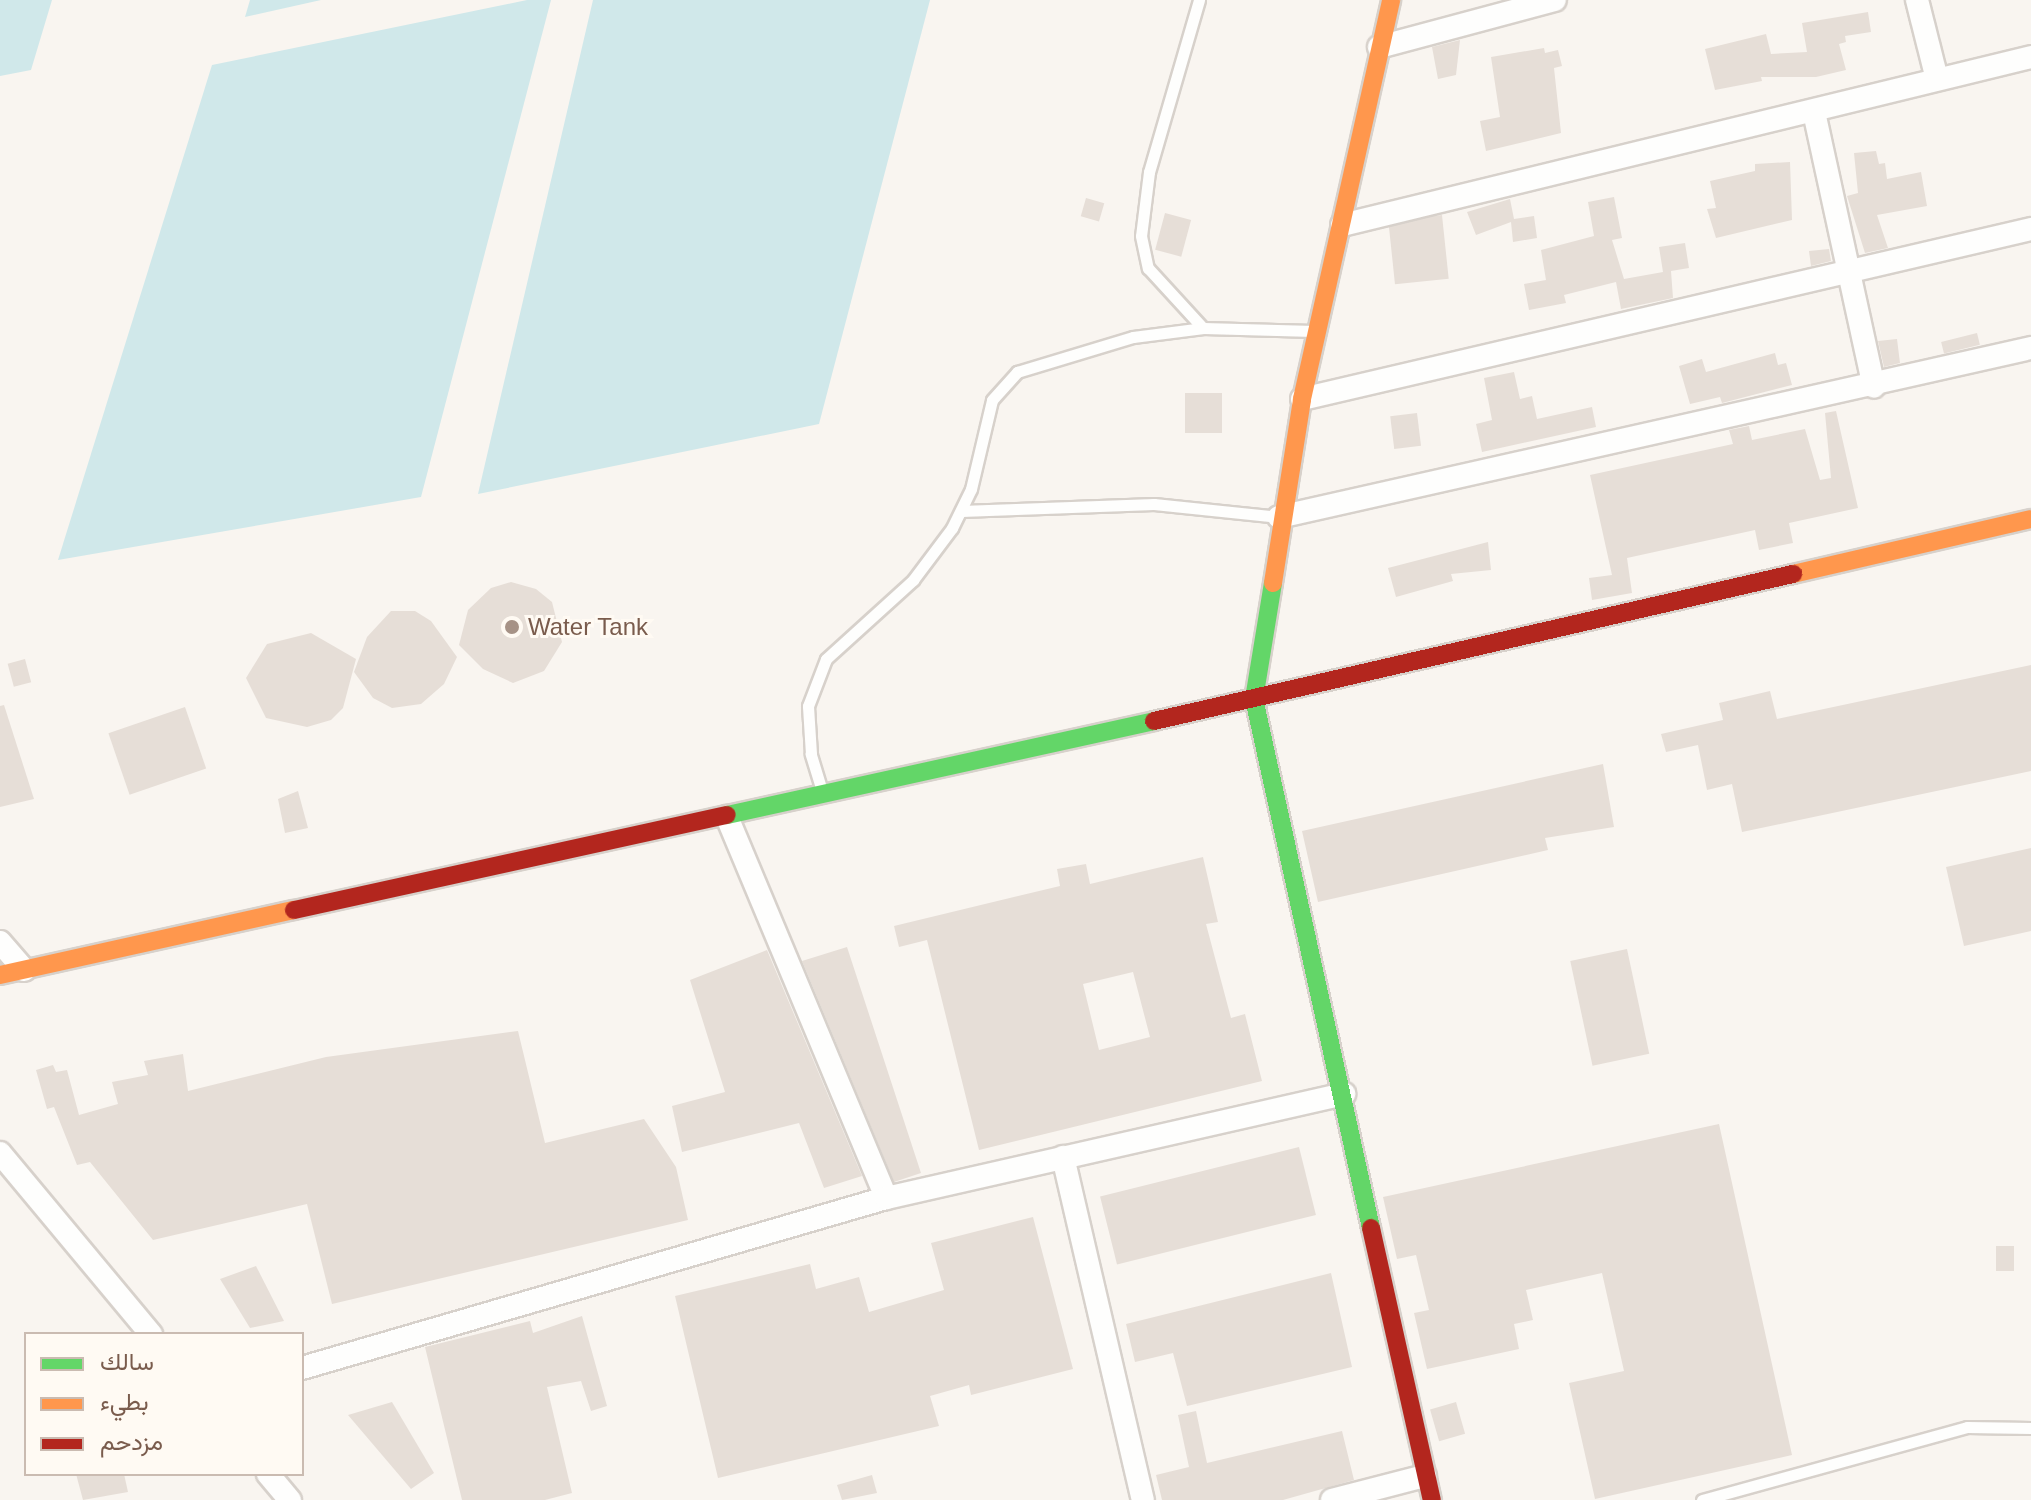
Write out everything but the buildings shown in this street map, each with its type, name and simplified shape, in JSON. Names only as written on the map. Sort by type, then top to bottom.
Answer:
[{"type":"street","points":[[1391,0],[1302,399],[1279,517],[1254,699],[1432,1500]]},
{"type":"street","points":[[1379,47],[1555,0]]},
{"type":"street","points":[[1917,0],[1937,79]]},
{"type":"street","points":[[1342,225],[2031,57]]},
{"type":"street","points":[[1814,112],[1874,387]]},
{"type":"street","points":[[1302,399],[1850,274],[2031,229]]},
{"type":"street","points":[[1279,517],[1874,387],[2031,348]]},
{"type":"street","points":[[0,975],[1254,699],[2031,519]]},
{"type":"street","points":[[727,817],[886,1198]]},
{"type":"street","points":[[0,942],[24,970]]},
{"type":"street","points":[[304,1367],[886,1198],[1344,1094]]},
{"type":"street","points":[[0,1153],[149,1332]]},
{"type":"street","points":[[1063,1157],[1143,1500]]},
{"type":"street","points":[[270,1476],[290,1500]]},
{"type":"street","points":[[1332,1500],[1425,1476]]},
{"type":"lane","points":[[1199,0],[1149,172],[1141,236],[1148,268],[1203,328]]},
{"type":"lane","points":[[823,795],[811,754],[808,706],[826,659],[913,580],[961,511],[971,489],[992,400],[1017,372],[1133,337],[1203,328],[1318,331]]},
{"type":"lane","points":[[961,511],[1154,504],[1279,517]]},
{"type":"lane","points":[[1702,1500],[1967,1427],[2031,1428]]},
{"type":"water","points":[[0,0],[52,0],[31,70],[0,76]]},
{"type":"water","points":[[250,0],[321,0],[245,17]]},
{"type":"water","points":[[527,0],[551,0],[421,497],[58,560],[212,65]]},
{"type":"water","points":[[593,0],[930,0],[819,424],[478,494]]},
{"type":"traffic: fast","points":[[1273,583],[1254,699],[1371,1228]]},
{"type":"traffic: fast","points":[[727,815],[1154,721]]},
{"type":"traffic: slow","points":[[1273,583],[1302,399],[1391,0]]},
{"type":"traffic: slow","points":[[1793,574],[2031,519]]},
{"type":"traffic: slow","points":[[0,975],[294,910]]},
{"type":"traffic: jam","points":[[1154,721],[1793,574]]},
{"type":"traffic: jam","points":[[294,910],[727,815]]},
{"type":"traffic: jam","points":[[1371,1228],[1432,1500]]},
{"type":"place","name":"Water Tank","points":[[512,627]]}]
